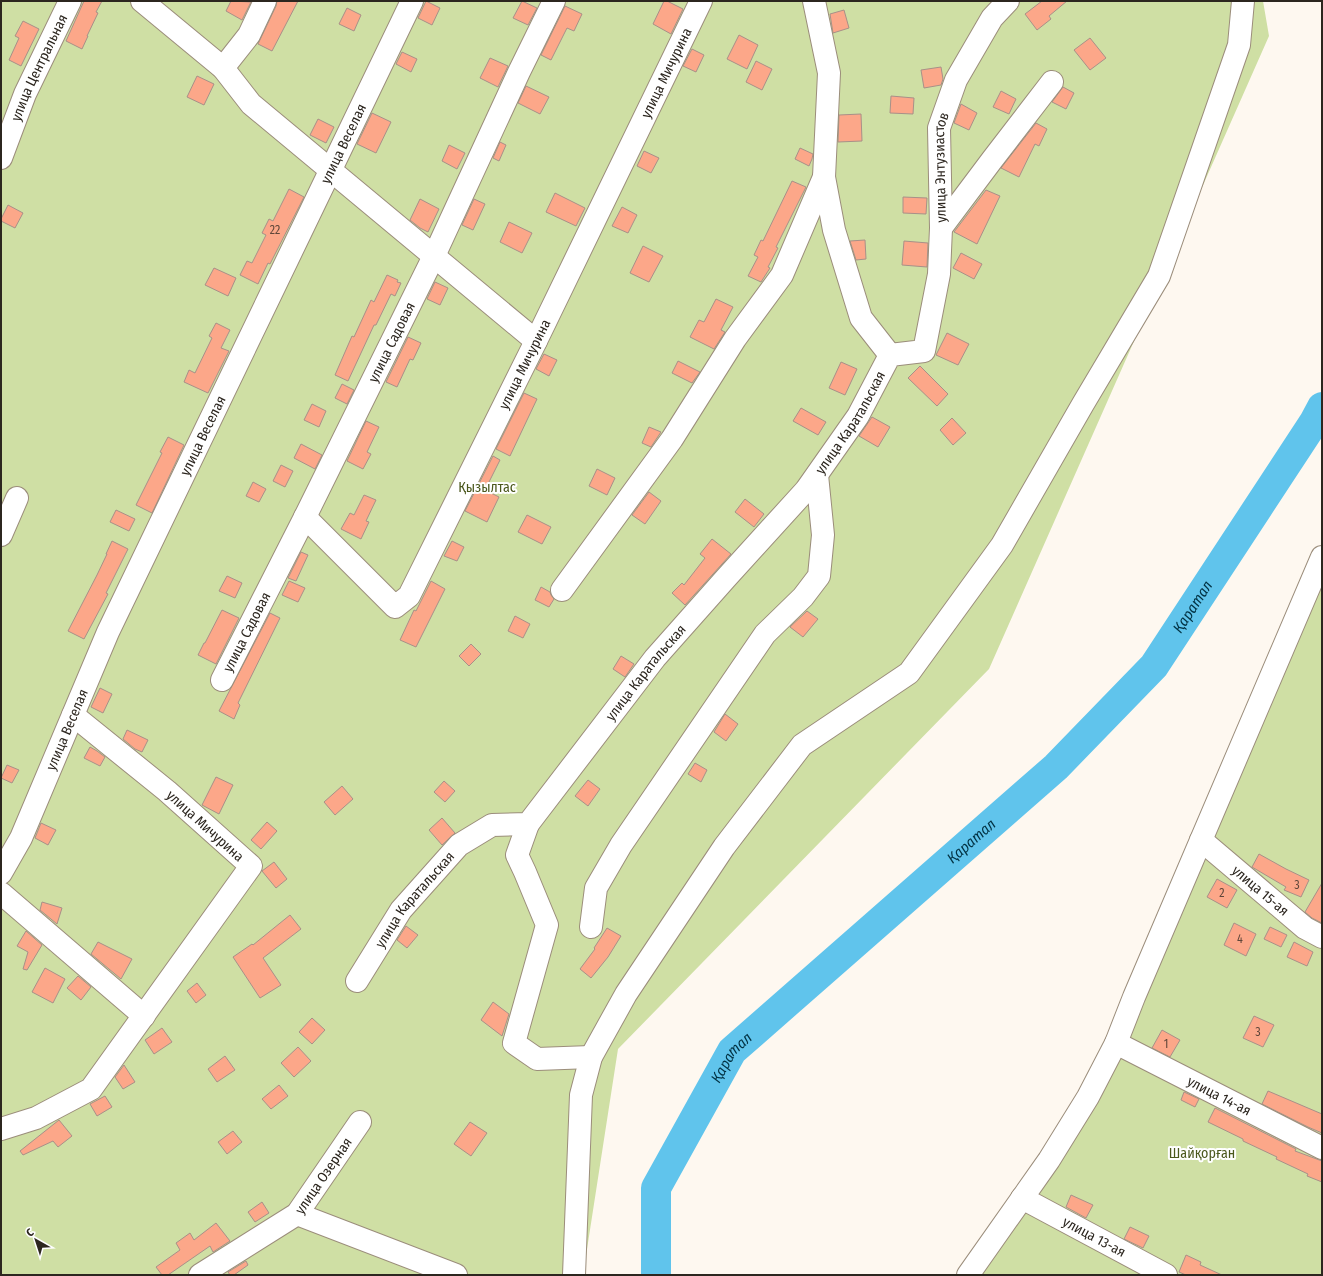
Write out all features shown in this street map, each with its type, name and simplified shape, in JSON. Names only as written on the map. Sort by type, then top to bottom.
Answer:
[{"type":"street","name":"улица Центральная","points":[[1,158],[25,94],[70,1]]},
{"type":"street","points":[[142,1],[223,68],[251,104],[536,341]]},
{"type":"street","points":[[223,68],[249,34],[265,1]]},
{"type":"street","name":"улица Веселая","points":[[1,873],[21,838],[108,632],[412,1]]},
{"type":"street","name":"улица Садовая","points":[[222,680],[305,517],[434,256],[519,72],[554,1]]},
{"type":"street","name":"улица Мичурина","points":[[305,517],[395,607],[409,596],[536,341],[701,1]]},
{"type":"street","points":[[814,1],[829,73],[824,178],[834,230],[861,318],[890,355]]},
{"type":"street","name":"улица Энтузиастов","points":[[924,351],[939,274],[941,228],[939,128],[956,80],[992,18],[1008,1]]},
{"type":"street","points":[[574,1275],[581,1095],[591,1057],[626,994],[724,847],[802,745],[909,673],[1002,545],[1159,276],[1239,45],[1243,1]]},
{"type":"street","points":[[941,228],[1052,82]]},
{"type":"street","points":[[562,590],[672,439],[735,339],[782,275],[824,178]]},
{"type":"street","name":"улица Каратальская","points":[[357,981],[401,910],[459,845],[492,825],[528,824],[655,658],[806,490],[858,416],[890,355],[924,351]]},
{"type":"street","points":[[591,927],[596,888],[621,845],[765,634],[803,597],[819,576],[823,535],[816,475]]},
{"type":"street","points":[[1,535],[17,498]]},
{"type":"street","points":[[968,1275],[1050,1160],[1088,1098],[1116,1043],[1134,997],[1322,557]]},
{"type":"street","name":"улица Мичурина","points":[[1,1129],[36,1118],[91,1089],[251,866],[167,792],[73,715]]},
{"type":"street","points":[[528,824],[517,854],[546,925],[514,1043],[537,1059],[591,1057]]},
{"type":"street","name":"улица 15-ая","points":[[1201,840],[1305,928],[1322,937]]},
{"type":"street","points":[[1,893],[144,1016]]},
{"type":"street","name":"улица 14-ая","points":[[1116,1043],[1322,1148]]},
{"type":"street","name":"улица Озерная","points":[[200,1275],[297,1214],[360,1122]]},
{"type":"street","name":"улица 13-ая","points":[[1022,1198],[1166,1275]]},
{"type":"street","points":[[297,1214],[456,1275]]},
{"type":"green space","name":"Қызылтас","points":[[1,1],[1263,1],[1269,36],[989,669],[618,1049],[583,1275],[1,1275]]},
{"type":"green space","name":"Шайқорған","points":[[1322,569],[1322,1275],[959,1275],[1081,1123],[1139,1015],[1267,681]]},
{"type":"building","points":[[84,1],[102,1],[96,12],[98,13],[82,49],[66,41]]},
{"type":"building","points":[[231,1],[251,2],[242,20],[226,11]]},
{"type":"building","points":[[277,1],[298,1],[272,51],[258,44]]},
{"type":"building","points":[[426,1],[440,8],[432,25],[418,18]]},
{"type":"building","points":[[522,1],[537,8],[528,25],[513,18]]},
{"type":"building","points":[[664,1],[683,9],[671,34],[653,24]]},
{"type":"building","points":[[1042,1],[1067,1],[1049,16],[1051,19],[1037,30],[1025,14]]},
{"type":"building","points":[[565,6],[582,14],[574,31],[567,28],[551,60],[541,55]]},
{"type":"building","points":[[347,8],[361,15],[354,31],[339,24]]},
{"type":"building","points":[[844,10],[849,28],[833,33],[830,14]]},
{"type":"building","points":[[23,21],[39,29],[21,66],[9,60],[19,38],[15,36]]},
{"type":"building","points":[[739,35],[758,45],[747,69],[727,59]]},
{"type":"building","points":[[1090,38],[1106,58],[1090,70],[1074,50]]},
{"type":"building","points":[[692,49],[704,55],[696,72],[683,66]]},
{"type":"building","points":[[402,52],[417,59],[411,72],[396,64]]},
{"type":"building","points":[[490,58],[508,66],[498,87],[480,78]]},
{"type":"building","points":[[756,61],[772,69],[762,90],[746,82]]},
{"type":"building","points":[[941,67],[943,79],[941,85],[924,88],[921,70]]},
{"type":"building","points":[[197,76],[214,84],[204,105],[187,97]]},
{"type":"building","points":[[526,86],[549,97],[540,114],[518,103]]},
{"type":"building","points":[[1063,87],[1074,93],[1066,109],[1052,102]]},
{"type":"building","points":[[1001,91],[1016,99],[1009,114],[993,107]]},
{"type":"building","points":[[891,96],[914,98],[913,114],[890,113]]},
{"type":"building","points":[[961,104],[977,113],[969,130],[954,123]]},
{"type":"building","points":[[372,113],[391,122],[376,153],[357,144]]},
{"type":"building","points":[[861,114],[862,141],[838,142],[839,115]]},
{"type":"building","points":[[318,119],[334,127],[326,143],[310,135]]},
{"type":"building","points":[[1036,123],[1047,129],[1039,146],[1035,144],[1019,177],[1001,168]]},
{"type":"building","points":[[500,142],[506,145],[499,161],[493,158]]},
{"type":"building","points":[[449,145],[465,153],[457,169],[442,161]]},
{"type":"building","points":[[800,148],[813,154],[809,166],[795,159]]},
{"type":"building","points":[[644,151],[659,158],[651,173],[637,166]]},
{"type":"building","points":[[792,181],[806,187],[776,247],[778,248],[768,267],[770,268],[761,282],[748,276],[758,257],[754,255],[761,240],[763,241]]},
{"type":"building","points":[[289,189],[304,197],[270,264],[268,263],[258,284],[240,275],[247,261],[252,263],[266,235],[262,233],[269,219],[273,221]]},
{"type":"building","points":[[986,190],[1000,196],[977,244],[954,232]]},
{"type":"building","points":[[555,193],[585,208],[576,226],[546,212]]},
{"type":"building","points":[[903,197],[927,198],[926,214],[903,213]]},
{"type":"building","points":[[420,199],[439,209],[428,232],[410,220]]},
{"type":"building","points":[[474,199],[485,204],[473,230],[462,225]]},
{"type":"building","points":[[8,205],[23,213],[15,228],[1,221]]},
{"type":"building","points":[[622,207],[637,215],[628,233],[612,226]]},
{"type":"building","points":[[509,222],[532,233],[522,253],[500,242]]},
{"type":"building","points":[[865,240],[866,259],[856,260],[850,241]]},
{"type":"building","points":[[904,241],[928,243],[927,267],[902,265]]},
{"type":"building","points":[[643,246],[663,256],[649,282],[630,273]]},
{"type":"building","points":[[961,253],[982,264],[974,279],[953,268]]},
{"type":"building","points":[[214,268],[236,278],[228,296],[205,285]]},
{"type":"building","points":[[387,275],[401,283],[395,296],[391,294],[376,325],[374,325],[348,381],[335,375],[352,336],[354,337],[371,300],[374,302]]},
{"type":"building","points":[[435,282],[448,288],[440,305],[427,299]]},
{"type":"building","points":[[716,299],[733,307],[721,330],[725,332],[714,349],[690,337],[699,320],[704,322]]},
{"type":"building","points":[[216,323],[230,330],[221,348],[229,351],[208,393],[184,382],[189,370],[195,373],[212,338],[209,336]]},
{"type":"building","points":[[947,333],[969,344],[958,365],[936,355]]},
{"type":"building","points":[[408,337],[421,343],[413,360],[410,359],[397,387],[386,382]]},
{"type":"building","points":[[544,354],[557,360],[549,376],[536,369]]},
{"type":"building","points":[[678,361],[700,372],[692,383],[672,373]]},
{"type":"building","points":[[841,362],[857,369],[845,395],[829,388]]},
{"type":"building","points":[[920,366],[948,394],[937,406],[908,378]]},
{"type":"building","points":[[342,384],[354,390],[347,404],[335,398]]},
{"type":"building","points":[[524,393],[537,399],[510,456],[496,449]]},
{"type":"building","points":[[312,404],[326,411],[319,427],[304,420]]},
{"type":"building","points":[[801,408],[826,422],[818,435],[793,421]]},
{"type":"building","points":[[872,417],[890,427],[878,447],[859,436]]},
{"type":"building","points":[[952,418],[966,433],[953,445],[940,430]]},
{"type":"building","points":[[366,421],[379,427],[367,452],[371,454],[363,469],[347,461]]},
{"type":"building","points":[[649,427],[661,432],[651,447],[642,443]]},
{"type":"building","points":[[168,437],[184,445],[152,513],[136,505],[162,453],[160,452]]},
{"type":"building","points":[[301,444],[322,455],[315,469],[294,458]]},
{"type":"building","points":[[493,456],[500,460],[485,490],[499,497],[487,522],[465,511]]},
{"type":"building","points":[[281,465],[293,471],[285,487],[273,481]]},
{"type":"building","points":[[597,469],[615,478],[607,495],[589,486]]},
{"type":"building","points":[[253,482],[266,489],[259,502],[246,496]]},
{"type":"building","points":[[649,492],[661,501],[645,524],[632,515]]},
{"type":"building","points":[[364,495],[376,500],[366,521],[369,522],[361,539],[341,529],[350,513],[354,515]]},
{"type":"building","points":[[745,499],[764,514],[754,527],[735,512]]},
{"type":"building","points":[[116,510],[135,519],[129,531],[110,522]]},
{"type":"building","points":[[527,515],[551,527],[542,544],[518,532]]},
{"type":"building","points":[[712,539],[731,554],[685,605],[672,593],[682,583],[684,585],[705,558],[700,554]]},
{"type":"building","points":[[112,541],[128,549],[106,593],[108,594],[84,639],[68,631],[97,575]]},
{"type":"building","points":[[452,541],[464,547],[457,561],[444,556]]},
{"type":"building","points":[[301,552],[308,555],[296,581],[288,578]]},
{"type":"building","points":[[227,576],[242,583],[235,598],[219,591]]},
{"type":"building","points":[[289,581],[305,588],[298,602],[282,595]]},
{"type":"building","points":[[431,581],[445,589],[416,647],[400,640],[414,610],[416,611]]},
{"type":"building","points":[[541,587],[550,592],[554,599],[549,607],[535,600]]},
{"type":"building","points":[[222,610],[239,618],[216,664],[198,655]]},
{"type":"building","points":[[807,611],[818,619],[803,637],[790,627]]},
{"type":"building","points":[[270,613],[280,618],[238,703],[240,705],[234,719],[219,711]]},
{"type":"building","points":[[515,616],[530,624],[523,638],[508,631]]},
{"type":"building","points":[[471,644],[481,654],[469,666],[459,656]]},
{"type":"building","points":[[621,656],[634,664],[625,677],[613,669]]},
{"type":"building","points":[[100,688],[112,694],[103,713],[91,707]]},
{"type":"building","points":[[725,714],[738,724],[726,741],[714,732]]},
{"type":"building","points":[[127,730],[148,740],[142,752],[135,749],[123,739]]},
{"type":"building","points":[[90,747],[105,757],[100,766],[84,758]]},
{"type":"building","points":[[695,763],[707,770],[701,782],[688,774]]},
{"type":"building","points":[[7,765],[19,770],[12,783],[1,778]]},
{"type":"building","points":[[216,777],[233,785],[219,814],[202,805]]},
{"type":"building","points":[[588,780],[600,789],[588,806],[575,796]]},
{"type":"building","points":[[444,781],[455,791],[445,802],[434,792]]},
{"type":"building","points":[[342,786],[353,799],[335,815],[324,802]]},
{"type":"building","points":[[442,818],[455,833],[442,845],[429,830]]},
{"type":"building","points":[[267,822],[277,831],[261,849],[251,840]]},
{"type":"building","points":[[41,823],[56,830],[48,845],[35,838]]},
{"type":"building","points":[[1259,854],[1309,880],[1301,897],[1284,890],[1286,887],[1252,867]]},
{"type":"building","points":[[274,862],[287,879],[276,888],[262,871]]},
{"type":"building","points":[[1217,879],[1237,890],[1227,908],[1207,897]]},
{"type":"building","points":[[1322,883],[1322,923],[1312,918],[1305,912]]},
{"type":"building","points":[[42,902],[62,908],[57,924],[40,910]]},
{"type":"building","points":[[290,915],[301,929],[263,958],[281,985],[260,998],[233,957],[252,944],[253,945]]},
{"type":"building","points":[[1234,923],[1256,934],[1246,956],[1224,945]]},
{"type":"building","points":[[406,926],[418,935],[407,948],[397,940]]},
{"type":"building","points":[[1270,927],[1287,935],[1281,947],[1264,939]]},
{"type":"building","points":[[607,928],[621,936],[608,957],[591,978],[580,969],[595,949],[594,948]]},
{"type":"building","points":[[26,931],[42,945],[27,970],[23,969],[28,952],[17,946]]},
{"type":"building","points":[[98,942],[132,959],[121,979],[91,954]]},
{"type":"building","points":[[1294,942],[1313,952],[1307,966],[1287,957]]},
{"type":"building","points":[[45,968],[65,979],[53,1003],[32,992]]},
{"type":"building","points":[[78,976],[91,987],[81,1000],[67,988]]},
{"type":"building","points":[[197,983],[206,995],[196,1003],[187,991]]},
{"type":"building","points":[[493,1002],[509,1014],[502,1036],[481,1020]]},
{"type":"building","points":[[1254,1016],[1274,1025],[1263,1047],[1243,1038]]},
{"type":"building","points":[[312,1018],[325,1030],[312,1044],[299,1032]]},
{"type":"building","points":[[162,1028],[172,1042],[154,1054],[145,1040]]},
{"type":"building","points":[[1162,1030],[1180,1040],[1170,1057],[1152,1048]]},
{"type":"building","points":[[298,1047],[311,1061],[294,1077],[281,1063]]},
{"type":"building","points":[[225,1056],[235,1070],[217,1082],[208,1069]]},
{"type":"building","points":[[124,1065],[135,1082],[123,1089],[115,1077]]},
{"type":"building","points":[[279,1085],[288,1096],[271,1109],[262,1099]]},
{"type":"building","points":[[1268,1091],[1322,1114],[1322,1133],[1262,1104]]},
{"type":"building","points":[[1184,1092],[1199,1099],[1195,1107],[1181,1100]]},
{"type":"building","points":[[105,1096],[112,1107],[97,1116],[90,1104]]},
{"type":"building","points":[[1215,1108],[1296,1149],[1295,1151],[1322,1161],[1322,1182],[1307,1176],[1308,1174],[1276,1159],[1277,1157],[1208,1122]]},
{"type":"building","points":[[59,1120],[72,1136],[58,1147],[53,1141],[23,1155],[20,1151]]},
{"type":"building","points":[[470,1122],[487,1133],[471,1156],[454,1144]]},
{"type":"building","points":[[233,1131],[242,1142],[227,1154],[218,1142]]},
{"type":"building","points":[[1071,1195],[1093,1205],[1086,1218],[1066,1207]]},
{"type":"building","points":[[262,1202],[269,1213],[255,1222],[248,1212]]},
{"type":"building","points":[[216,1223],[230,1241],[213,1252],[210,1246],[168,1275],[162,1275],[156,1267],[180,1250],[176,1243],[190,1233],[194,1240]]},
{"type":"building","points":[[1130,1227],[1149,1236],[1143,1248],[1124,1239]]},
{"type":"building","points":[[1186,1255],[1201,1262],[1200,1265],[1222,1275],[1186,1275],[1179,1272]]},
{"type":"building","points":[[246,1261],[248,1265],[234,1275],[230,1275],[228,1272]]},
{"type":"waterway","name":"Қаратал","points":[[656,1275],[656,1188],[732,1051],[1056,767],[1154,666],[1314,422],[1322,407]]},
{"type":"waterway","points":[[1314,422],[1322,426]]}]
